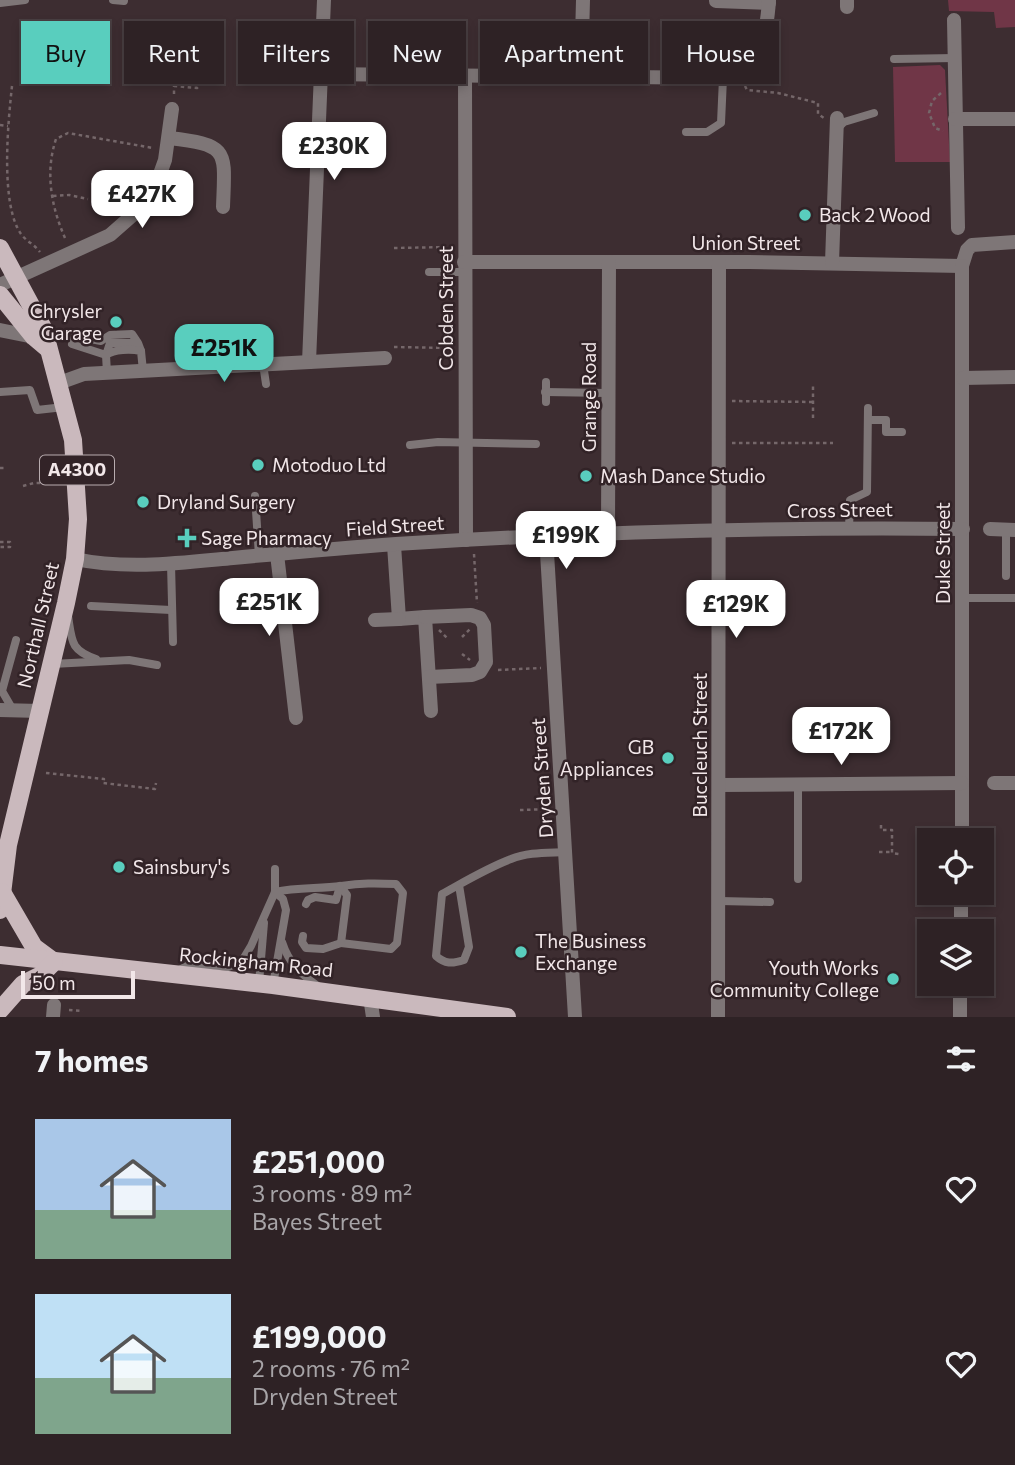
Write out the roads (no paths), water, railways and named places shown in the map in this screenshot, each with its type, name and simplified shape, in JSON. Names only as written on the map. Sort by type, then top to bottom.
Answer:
[{"type":"main road","name":"A4300","points":[[2,252],[5,280]]},
{"type":"main road","name":"Northall Street","points":[[5,280],[42,326],[41,343]]},
{"type":"main road","name":"Northall Street","points":[[0,295],[41,343],[59,383],[76,460],[78,519],[75,559],[52,664],[16,805],[0,910]]},
{"type":"main road","points":[[0,1010],[23,984],[41,975],[54,962],[34,947],[1,893]]},
{"type":"main road","name":"Rockingham Road","points":[[0,955],[370,996],[507,1017]]},
{"type":"street","points":[[323,21],[324,0]]},
{"type":"street","points":[[582,21],[583,0]]},
{"type":"street","points":[[715,0],[769,2],[767,21]]},
{"type":"street","points":[[954,19],[958,228]]},
{"type":"street","points":[[309,362],[321,84]]},
{"type":"street","name":"Cobden Street","points":[[465,84],[466,443],[470,540]]},
{"type":"street","points":[[5,280],[71,254],[110,234],[143,206],[156,184],[168,144],[172,109]]},
{"type":"street","points":[[956,125],[1015,119]]},
{"type":"street","points":[[832,263],[837,123]]},
{"type":"street","points":[[168,144],[211,145],[221,154],[225,162],[223,207]]},
{"type":"street","points":[[961,266],[967,250],[972,245],[1015,242]]},
{"type":"street","name":"Union Street","points":[[464,260],[961,266]]},
{"type":"street","name":"Grange Road","points":[[608,533],[609,262]]},
{"type":"street","name":"Buccleuch Street","points":[[718,1017],[719,262]]},
{"type":"street","name":"Duke Street","points":[[961,266],[962,828]]},
{"type":"street","points":[[0,330],[41,343]]},
{"type":"street","points":[[59,383],[84,374],[385,358]]},
{"type":"street","points":[[962,378],[1015,377]]},
{"type":"street","name":"Cross Street","points":[[718,530],[963,529]]},
{"type":"street","points":[[990,529],[1011,530]]},
{"type":"street","name":"Field Street","points":[[75,559],[102,564],[171,564],[470,540],[718,530]]},
{"type":"street","name":"Dryden Street","points":[[546,536],[575,1017]]},
{"type":"street","points":[[394,545],[399,619]]},
{"type":"street","points":[[277,554],[296,718]]},
{"type":"street","points":[[375,620],[474,616],[480,618],[484,625],[486,662],[482,669],[472,676],[429,677]]},
{"type":"street","points":[[425,617],[431,711]]},
{"type":"street","points":[[7,710],[40,711]]},
{"type":"street","points":[[719,785],[962,783]]},
{"type":"street","points":[[994,783],[1015,783]]},
{"type":"street","points":[[370,996],[373,1017]]},
{"type":"street","points":[[960,996],[960,1017]]},
{"type":"lane","points":[[0,3],[25,0]]},
{"type":"lane","points":[[113,0],[124,1]]},
{"type":"lane","points":[[894,59],[955,58]]},
{"type":"lane","points":[[687,132],[708,132],[721,123],[723,84]]},
{"type":"lane","points":[[837,123],[874,113]]},
{"type":"lane","points":[[429,272],[464,260]]},
{"type":"lane","points":[[107,373],[107,347],[110,343],[139,347],[143,371]]},
{"type":"lane","points":[[263,365],[266,384]]},
{"type":"lane","points":[[546,382],[546,397],[608,393]]},
{"type":"lane","points":[[0,391],[30,390],[37,410],[66,407]]},
{"type":"lane","points":[[849,529],[850,500],[867,492],[868,408]]},
{"type":"lane","points":[[868,420],[886,419],[886,432],[902,432]]},
{"type":"lane","points":[[410,445],[438,442],[537,444]]},
{"type":"lane","points":[[255,496],[259,556]]},
{"type":"lane","points":[[1006,576],[1011,530]]},
{"type":"lane","points":[[171,564],[173,642]]},
{"type":"lane","points":[[962,598],[1015,598]]},
{"type":"lane","points":[[66,603],[75,649],[99,660]]},
{"type":"lane","points":[[91,606],[171,610]]},
{"type":"lane","points":[[7,710],[2,691],[16,640]]},
{"type":"lane","points":[[52,664],[129,660],[157,665]]},
{"type":"lane","points":[[798,785],[798,879]]},
{"type":"lane","points":[[459,885],[469,947],[464,960],[443,962],[436,956],[435,948],[442,894],[459,885],[512,858],[536,853],[566,852]]},
{"type":"lane","points":[[172,974],[191,964],[228,967],[242,961],[275,892],[275,869]]},
{"type":"lane","points":[[275,892],[294,887],[340,886],[359,882],[396,884],[403,893],[397,943],[391,949],[341,943],[311,950],[302,942],[303,936]]},
{"type":"lane","points":[[306,904],[315,897],[336,900],[340,886]]},
{"type":"lane","points":[[340,886],[346,895],[341,943]]},
{"type":"lane","points":[[266,984],[281,939],[286,910],[283,899],[275,892]]},
{"type":"lane","points":[[720,901],[770,902]]},
{"type":"lane","points":[[265,916],[266,984]]},
{"type":"lane","points":[[281,939],[287,958],[297,971],[324,991]]},
{"type":"place","name":"Back 2 Wood","points":[[805,215]]},
{"type":"place","name":"Chrysler Garage","points":[[116,322]]},
{"type":"place","name":"Motoduo Ltd","points":[[258,465]]},
{"type":"place","name":"Mash Dance Studio","points":[[586,476]]},
{"type":"place","name":"Dryland Surgery","points":[[143,502]]},
{"type":"place","name":"Sage Pharmacy","points":[[187,538]]},
{"type":"place","name":"GB Appliances","points":[[668,758]]},
{"type":"place","name":"Sainsbury's","points":[[119,867]]},
{"type":"place","name":"The Business Exchange","points":[[521,952]]},
{"type":"place","name":"Youth Works Community College","points":[[893,979]]}]
